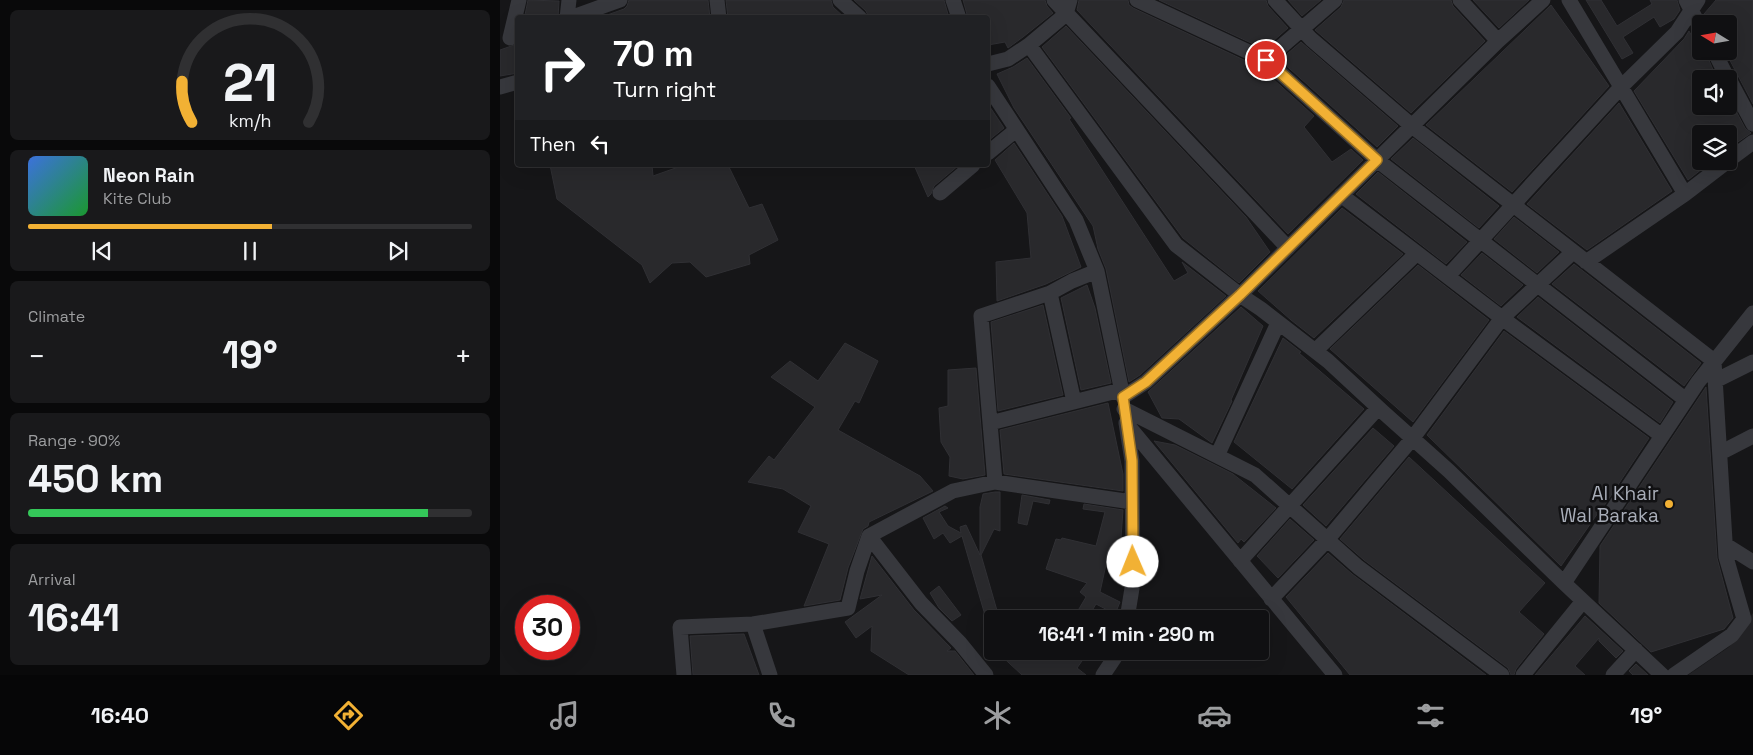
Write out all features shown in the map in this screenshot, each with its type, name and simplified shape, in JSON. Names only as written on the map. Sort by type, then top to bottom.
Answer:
[{"type":"street","points":[[515,15],[519,0]]},
{"type":"street","points":[[568,15],[569,0]]},
{"type":"street","points":[[577,15],[620,0]]},
{"type":"street","points":[[717,0],[719,15]]},
{"type":"street","points":[[840,0],[857,15]]},
{"type":"street","points":[[954,0],[958,15]]},
{"type":"street","points":[[1054,0],[1068,7],[1288,248]]},
{"type":"street","points":[[1137,0],[1266,60],[1377,160],[1686,400]]},
{"type":"street","points":[[1275,0],[1301,28],[1412,126],[1714,361],[1726,557],[1744,619],[1732,635],[1674,675]]},
{"type":"street","points":[[1266,60],[1335,0]]},
{"type":"street","points":[[1460,0],[1498,41]]},
{"type":"street","points":[[1124,405],[1146,382],[1240,295],[1498,41],[1543,0]]},
{"type":"street","points":[[1569,0],[1685,194]]},
{"type":"street","points":[[1448,276],[1622,87],[1677,32],[1692,4]]},
{"type":"street","points":[[990,64],[1008,59],[1029,45],[1068,7]]},
{"type":"street","points":[[509,41],[515,16]]},
{"type":"street","points":[[1029,45],[1176,245],[1328,361],[1449,471],[1662,675]]},
{"type":"street","points":[[500,87],[515,83]]},
{"type":"street","points":[[990,89],[1076,220],[1097,271],[1124,405],[1132,461],[1133,582],[1128,610]]},
{"type":"street","points":[[1737,94],[1753,124]]},
{"type":"street","points":[[990,151],[1016,130]]},
{"type":"street","points":[[1737,154],[1753,142]]},
{"type":"street","points":[[940,193],[971,167]]},
{"type":"street","points":[[1586,262],[1685,194],[1716,170]]},
{"type":"street","points":[[1341,195],[1502,318],[1662,436]]},
{"type":"street","points":[[1271,599],[1328,540],[1412,438],[1502,318],[1573,252]]},
{"type":"street","points":[[1315,351],[1417,253]]},
{"type":"street","points":[[995,482],[981,316],[1050,293],[1097,271]]},
{"type":"street","points":[[1050,293],[1074,402]]},
{"type":"street","points":[[1564,583],[1686,400],[1714,361],[1753,313]]},
{"type":"street","points":[[1218,456],[1278,323]]},
{"type":"street","points":[[1715,380],[1753,362]]},
{"type":"street","points":[[990,423],[1074,402],[1124,405],[1255,475],[1358,567],[1502,675]]},
{"type":"street","points":[[1124,405],[1240,561],[1335,675]]},
{"type":"street","points":[[1240,561],[1378,408]]},
{"type":"street","points":[[1720,453],[1753,436]]},
{"type":"street","points":[[684,675],[680,627],[753,624],[848,608],[857,571],[869,536],[953,491],[995,482],[1132,502]]},
{"type":"street","points":[[869,536],[921,603],[960,643],[986,675]]},
{"type":"street","points":[[1726,545],[1753,562]]},
{"type":"street","points":[[1522,675],[1583,601]]},
{"type":"street","points":[[753,624],[770,675]]},
{"type":"street","points":[[1613,675],[1636,650]]},
{"type":"street","points":[[1103,675],[1113,660]]},
{"type":"shaded area","points":[[1753,613],[1753,675],[1688,675],[1729,647]]},
{"type":"building","points":[[528,0],[559,1],[558,15],[525,15]]},
{"type":"building","points":[[629,0],[708,0],[710,15],[607,15],[627,6]]},
{"type":"building","points":[[726,0],[831,0],[833,7],[842,15],[728,15]]},
{"type":"building","points":[[854,0],[944,0],[948,15],[868,15]]},
{"type":"building","points":[[963,0],[1045,0],[1053,13],[1008,48],[1005,42],[990,45],[990,15],[967,15]]},
{"type":"building","points":[[1079,0],[1128,0],[1129,5],[1133,8],[1261,68],[1314,116],[1304,127],[1332,162],[1351,149],[1363,160],[1288,234],[1077,10]]},
{"type":"building","points":[[1159,0],[1266,0],[1268,6],[1288,28],[1264,49]]},
{"type":"building","points":[[1288,0],[1321,0],[1302,16]]},
{"type":"building","points":[[1344,0],[1451,0],[1453,6],[1485,41],[1411,113],[1315,30],[1341,7]]},
{"type":"building","points":[[1473,0],[1529,0],[1499,28]]},
{"type":"building","points":[[1586,0],[1601,0],[1617,26],[1652,4],[1650,0],[1677,0],[1680,10],[1674,19],[1660,27],[1654,17],[1623,37],[1633,53],[1622,59]]},
{"type":"building","points":[[1716,0],[1753,0],[1753,104],[1737,74],[1737,70],[1735,70],[1730,60],[1738,60],[1738,15],[1704,14]]},
{"type":"building","points":[[1551,5],[1609,86],[1512,192],[1426,125]]},
{"type":"building","points":[[1066,26],[1246,217],[1270,252],[1239,283],[1183,238],[1042,47]]},
{"type":"building","points":[[1689,31],[1692,36],[1692,60],[1709,60],[1713,70],[1692,70],[1692,115],[1737,115],[1737,113],[1745,128],[1751,133],[1737,143],[1737,125],[1692,125],[1692,170],[1701,170],[1688,180],[1634,91],[1684,39]]},
{"type":"building","points":[[1301,42],[1398,126],[1377,147],[1280,60]]},
{"type":"building","points":[[515,45],[515,74],[500,76],[500,50]]},
{"type":"building","points":[[1027,58],[1071,118],[1069,119],[1174,281],[1188,273],[1182,262],[1226,296],[1140,375],[1129,382],[1106,269],[1098,249],[1093,226],[1014,108],[997,74]]},
{"type":"building","points":[[1619,103],[1672,191],[1587,250],[1527,204]]},
{"type":"building","points":[[990,107],[1004,128],[990,139]]},
{"type":"building","points":[[1413,138],[1499,206],[1479,228],[1391,159]]},
{"type":"building","points":[[1014,143],[1062,216],[1081,267],[1046,284],[997,301],[996,262],[1031,258],[1027,213],[995,160]]},
{"type":"building","points":[[550,167],[652,167],[653,176],[678,167],[729,167],[749,208],[762,204],[778,240],[749,255],[750,264],[706,277],[690,262],[672,263],[650,283],[642,265],[557,199]]},
{"type":"building","points":[[915,167],[957,167],[934,186],[928,197]]},
{"type":"building","points":[[1378,172],[1467,242],[1446,264],[1356,194]]},
{"type":"building","points":[[1342,208],[1403,254],[1314,338],[1258,291]]},
{"type":"building","points":[[1514,217],[1559,252],[1537,273],[1494,239]]},
{"type":"building","points":[[1482,253],[1523,285],[1501,306],[1461,275]]},
{"type":"building","points":[[1574,264],[1701,363],[1684,386],[1552,284]]},
{"type":"building","points":[[1418,265],[1489,320],[1413,422],[1330,349]]},
{"type":"building","points":[[1087,285],[1095,308],[1111,383],[1081,390],[1061,298]]},
{"type":"building","points":[[1538,297],[1673,402],[1660,423],[1517,317]]},
{"type":"building","points":[[1043,305],[1063,395],[998,411],[991,322]]},
{"type":"building","points":[[1241,307],[1263,326],[1232,401],[1212,443],[1179,419],[1162,418],[1148,392]]},
{"type":"building","points":[[1504,331],[1649,438],[1600,512],[1600,510],[1561,566],[1427,435]]},
{"type":"building","points":[[1283,338],[1364,409],[1292,489],[1234,442]]},
{"type":"building","points":[[845,343],[878,361],[859,403],[855,401],[838,430],[920,476],[933,491],[869,522],[868,526],[863,529],[848,568],[840,600],[804,606],[829,544],[798,532],[811,506],[783,489],[748,482],[769,456],[774,460],[815,407],[771,377],[790,361],[818,381]]},
{"type":"building","points":[[976,368],[985,475],[963,479],[949,476],[950,457],[941,442],[939,408],[948,406],[948,370]]},
{"type":"building","name":"Al Khair Wal Baraka","points":[[1706,387],[1717,558],[1733,618],[1724,629],[1651,652],[1599,603],[1600,546]]},
{"type":"building","points":[[1108,403],[1123,474],[1123,491],[1004,474],[1000,430]]},
{"type":"building","points":[[1373,428],[1394,446],[1326,526],[1303,505]]},
{"type":"building","points":[[1154,441],[1175,445],[1233,474],[1276,508],[1244,542],[1241,539],[1238,543]]},
{"type":"building","points":[[1409,457],[1545,583],[1519,612],[1544,634],[1516,669],[1514,675],[1511,675],[1508,668],[1364,560],[1340,539]]},
{"type":"building","points":[[1000,492],[1000,531],[994,529],[981,555],[997,610],[984,610],[984,612],[962,536],[950,543],[943,533],[934,539],[923,518],[945,506],[948,508],[939,512],[948,526],[961,533],[960,527],[966,525],[980,555],[980,507],[983,494]]},
{"type":"building","points":[[1022,495],[1050,500],[1049,504],[1033,501],[1027,525],[1018,523]]},
{"type":"building","points":[[1084,504],[1123,510],[1121,538],[1123,538],[1123,561],[1107,560],[1100,592],[1120,602],[1117,610],[1107,610],[1096,604],[1092,610],[1078,610],[1086,597],[1080,592],[1087,583],[1046,569],[1056,539],[1061,540],[1062,538],[1096,546],[1105,512],[1083,509]]},
{"type":"building","points":[[1290,519],[1314,540],[1278,578],[1257,556]]},
{"type":"building","points":[[1328,553],[1352,574],[1486,675],[1350,675],[1286,597]]},
{"type":"building","points":[[872,556],[914,610],[951,648],[947,651],[955,651],[974,675],[909,675],[871,651],[872,626],[856,638],[845,622],[882,595],[860,599]]},
{"type":"building","points":[[939,586],[961,615],[952,621],[939,608],[930,593]]},
{"type":"building","points":[[1585,616],[1623,651],[1616,658],[1599,641],[1599,638],[1575,666],[1585,675],[1535,675]]},
{"type":"building","points":[[744,634],[759,675],[693,675],[690,636]]},
{"type":"building","points":[[1006,660],[1083,660],[1077,668],[1086,675],[1022,675]]},
{"type":"building","points":[[1636,664],[1648,675],[1633,675],[1629,671]]},
{"type":"place","name":"Al Khair Wal Baraka","points":[[1669,504]]},
{"type":"route","points":[[1133,562],[1132,461],[1123,397],[1146,382],[1240,295],[1377,160],[1266,60]]}]
